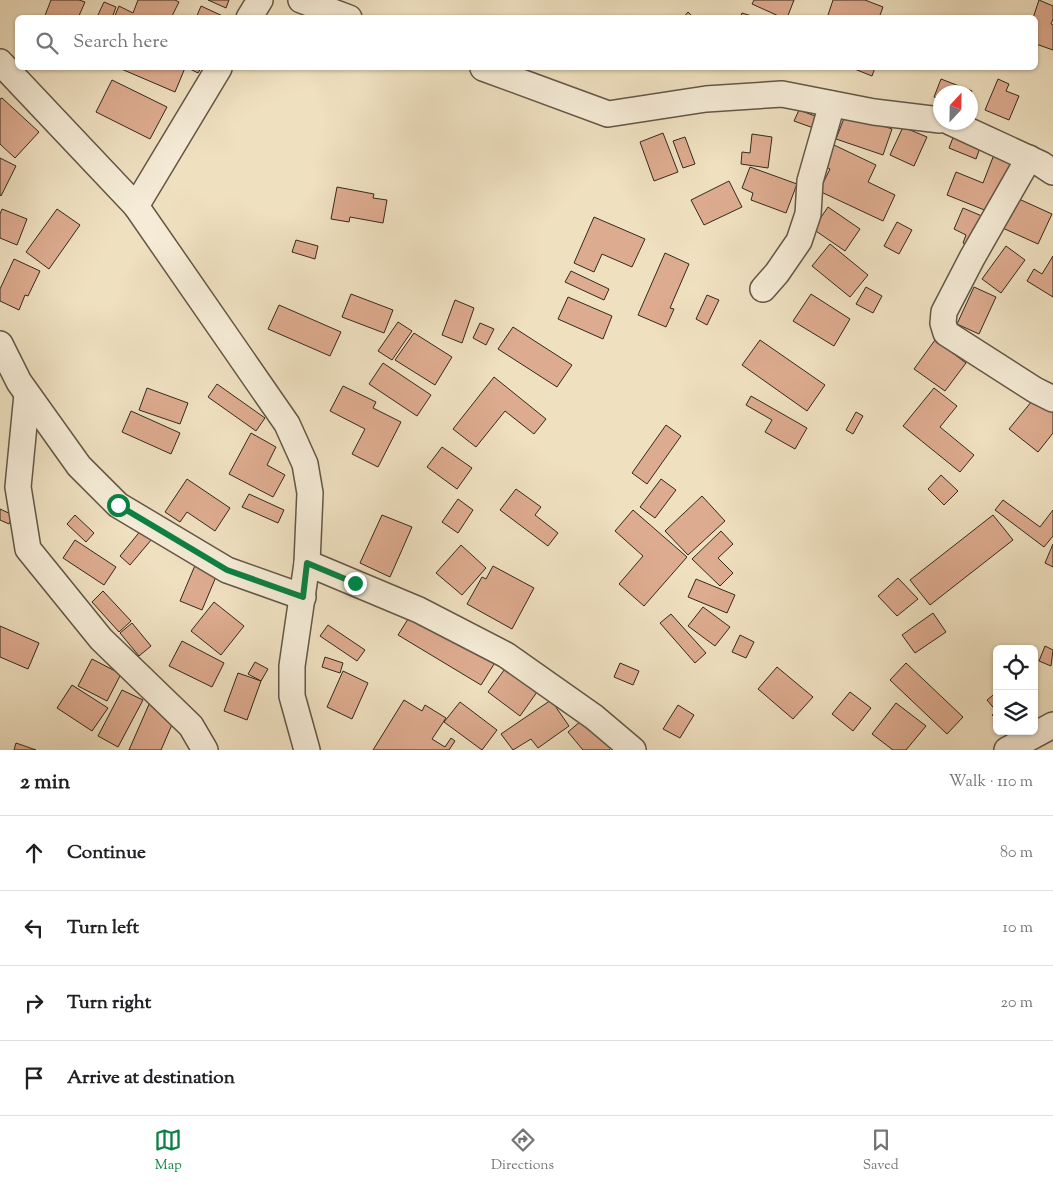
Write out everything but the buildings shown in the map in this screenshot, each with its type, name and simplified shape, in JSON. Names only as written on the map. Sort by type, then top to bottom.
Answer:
[{"type":"street","points":[[251,15],[260,0]]},
{"type":"street","points":[[301,0],[341,15]]},
{"type":"street","points":[[0,62],[136,206],[287,424],[305,464],[310,493],[307,563],[292,666],[292,696],[307,750]]},
{"type":"street","points":[[136,206],[219,70]]},
{"type":"street","points":[[489,70],[608,114],[706,99],[782,94],[874,112],[933,119]]},
{"type":"street","points":[[763,289],[777,273],[799,241],[808,214],[810,181],[832,104]]},
{"type":"street","points":[[968,130],[1029,158],[1053,172]]},
{"type":"street","points":[[1029,158],[972,258],[944,312],[942,323],[946,333],[1034,390],[1053,399]]},
{"type":"street","points":[[0,344],[19,382],[79,466],[118,505],[227,570],[303,597]]},
{"type":"street","points":[[28,394],[18,487],[28,549],[101,639],[191,726],[206,750]]},
{"type":"street","points":[[307,563],[419,610],[506,655],[594,717],[633,750]]},
{"type":"street","points":[[1016,748],[1053,725]]},
{"type":"route","points":[[118,505],[227,570],[303,597],[307,563],[355,583]]}]
